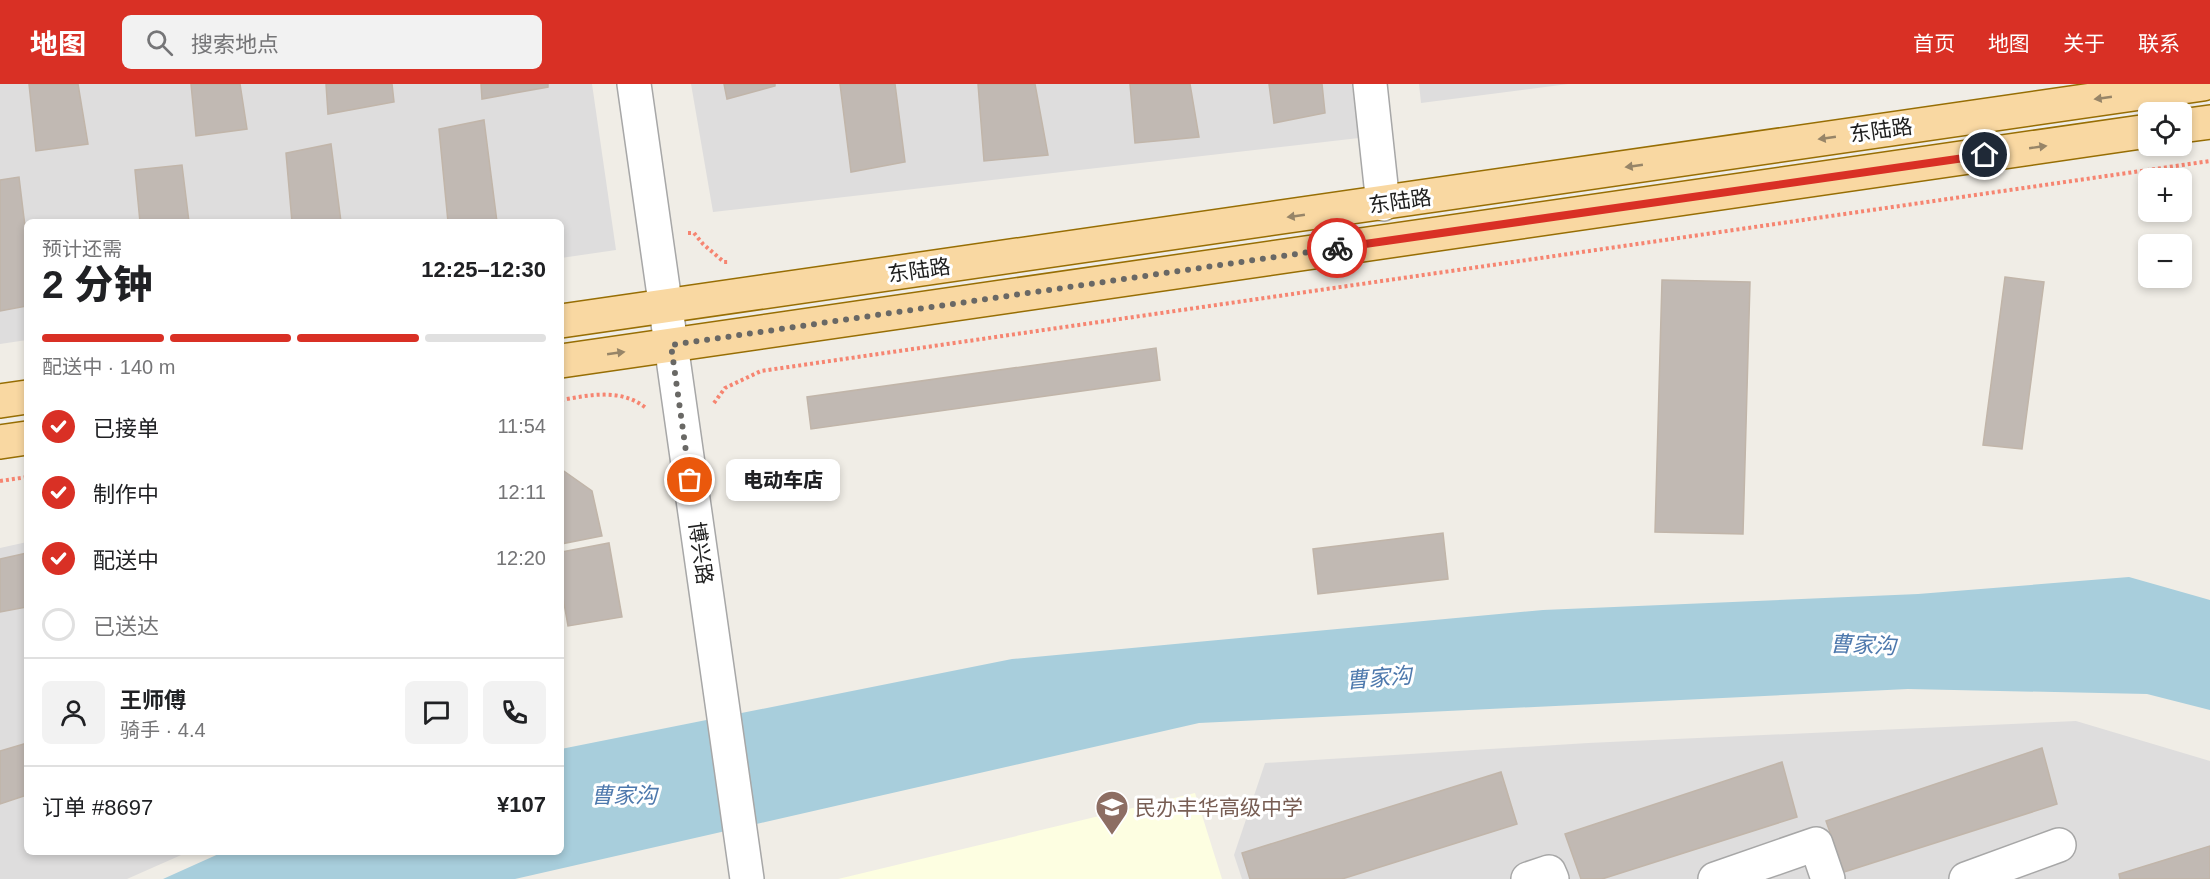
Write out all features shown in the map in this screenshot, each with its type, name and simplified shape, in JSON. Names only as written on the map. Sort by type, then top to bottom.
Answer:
[{"type":"main road","name":"东陆路","points":[[564,321],[2203,84]]},
{"type":"main road","points":[[2192,124],[2210,122]]},
{"type":"main road","name":"东陆路","points":[[564,361],[2138,132]]},
{"type":"main road","points":[[0,401],[24,397]]},
{"type":"main road","points":[[0,442],[24,438]]},
{"type":"street","name":"博兴路","points":[[634,84],[747,879]]},
{"type":"street","points":[[1370,84],[1383,204]]},
{"type":"street","points":[[1715,879],[1816,844],[1828,879]]},
{"type":"street","points":[[1966,879],[2059,845]]},
{"type":"street","points":[[1528,879],[1549,872],[1552,879]]},
{"type":"path","points":[[761,370],[2210,161]]},
{"type":"path","points":[[564,400],[582,397]]},
{"type":"path","points":[[0,481],[24,477]]},
{"type":"shaded area","points":[[0,84],[592,84],[616,250],[564,258],[564,219],[24,219],[24,340],[0,344]]},
{"type":"shaded area","points":[[691,84],[1352,84],[1359,138],[713,212]]},
{"type":"shaded area","points":[[1419,84],[1568,84],[1421,103]]},
{"type":"shaded area","points":[[24,543],[24,855],[181,855],[127,879],[0,879],[0,548]]},
{"type":"shaded area","points":[[2076,721],[2210,761],[2210,879],[1242,879],[1234,855],[1265,763],[1588,743]]},
{"type":"shaded area","name":"民办丰华高级中学","points":[[1195,793],[1222,879],[838,879]]},
{"type":"water","name":"曹家沟","points":[[2129,577],[2210,600],[2210,710],[2147,694],[1908,689],[1199,723],[515,879],[163,879],[216,855],[564,855],[564,748],[1012,659],[1543,610],[1918,594]]},
{"type":"building","points":[[29,84],[78,84],[88,144],[36,151]]},
{"type":"building","points":[[191,84],[240,84],[247,129],[196,136]]},
{"type":"building","points":[[326,84],[392,84],[394,102],[328,114]]},
{"type":"building","points":[[481,84],[548,84],[548,87],[482,99]]},
{"type":"building","points":[[724,84],[775,84],[775,86],[727,99]]},
{"type":"building","points":[[840,84],[895,84],[905,162],[851,172]]},
{"type":"building","points":[[978,84],[1035,84],[1048,155],[984,161]]},
{"type":"building","points":[[1130,84],[1190,84],[1199,137],[1135,143]]},
{"type":"building","points":[[1269,84],[1322,84],[1325,113],[1274,123]]},
{"type":"building","points":[[484,120],[497,219],[448,219],[439,129]]},
{"type":"building","points":[[331,144],[341,219],[292,219],[286,153]]},
{"type":"building","points":[[182,165],[189,219],[140,219],[135,170]]},
{"type":"building","points":[[19,177],[24,219],[24,307],[0,311],[0,180]]},
{"type":"building","points":[[2005,277],[2044,282],[2022,449],[1983,445]]},
{"type":"building","points":[[1662,280],[1750,282],[1743,534],[1655,532]]},
{"type":"building","points":[[1156,348],[1160,380],[811,429],[807,397]]},
{"type":"building","points":[[564,471],[592,491],[602,536],[564,543]]},
{"type":"building","points":[[1443,533],[1448,579],[1318,594],[1313,549]]},
{"type":"building","points":[[609,543],[622,617],[568,626],[564,603],[564,551]]},
{"type":"building","points":[[24,554],[24,608],[0,612],[0,559]]},
{"type":"building","points":[[24,744],[24,796],[0,804],[0,751]]},
{"type":"building","points":[[2042,748],[2057,804],[1844,872],[1826,821]]},
{"type":"building","points":[[1782,762],[1797,817],[1602,879],[1581,879],[1565,834]]},
{"type":"building","points":[[1501,772],[1517,824],[1342,879],[1250,879],[1242,853]]},
{"type":"building","points":[[2210,846],[2210,879],[2120,879],[2119,874]]},
{"type":"way so far","points":[[690,480],[671,345],[1337,248]]},
{"type":"place","name":"电动车店","points":[[690,480]]},
{"type":"place","name":"民办丰华高级中学","points":[[1112,836]]},
{"type":"route","points":[[1337,248],[1985,155]]}]
